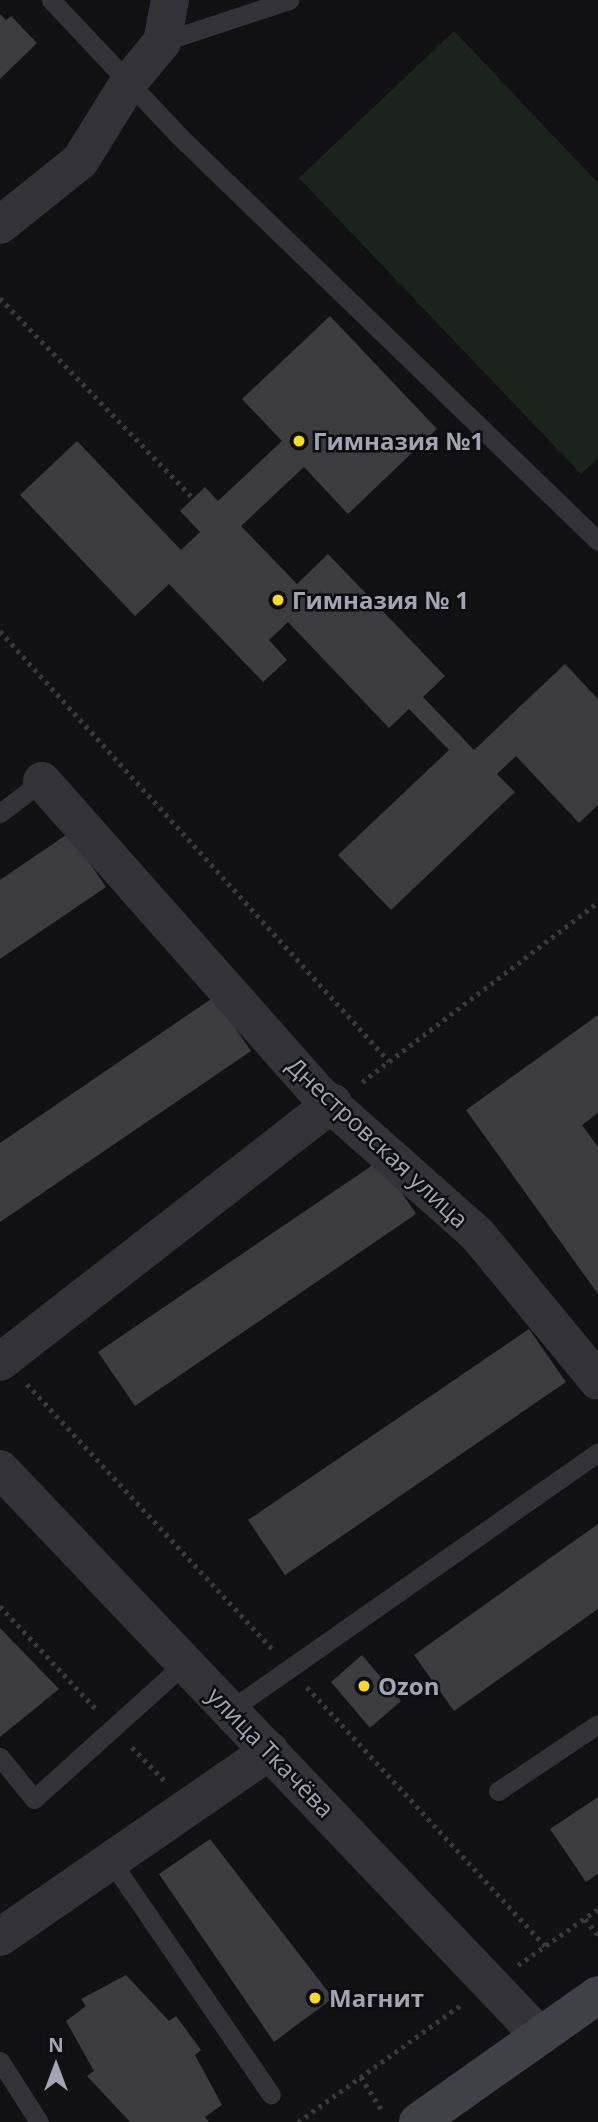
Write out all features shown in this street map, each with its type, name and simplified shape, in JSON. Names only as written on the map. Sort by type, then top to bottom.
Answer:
[{"type":"street","points":[[0,225],[80,161],[129,82],[162,42],[170,0]]},
{"type":"street","name":"Днестровская улица","points":[[42,781],[318,1093],[333,1103],[477,1234],[598,1381]]},
{"type":"street","points":[[0,1362],[333,1103]]},
{"type":"street","name":"улица Ткачёва","points":[[0,1469],[540,2036]]},
{"type":"street","points":[[0,1937],[270,1751]]},
{"type":"street","points":[[418,2122],[598,1995]]},
{"type":"lane","points":[[51,0],[129,82],[598,541]]},
{"type":"lane","points":[[162,42],[289,0]]},
{"type":"lane","points":[[0,813],[42,781]]},
{"type":"lane","points":[[230,1710],[598,1451]]},
{"type":"lane","points":[[0,1758],[34,1799],[185,1663]]},
{"type":"lane","points":[[498,1791],[598,1724]]},
{"type":"lane","points":[[111,1861],[271,2095]]},
{"type":"lane","points":[[0,2062],[38,2122]]},
{"type":"path","points":[[0,298],[193,498]]},
{"type":"path","points":[[0,631],[389,1061]]},
{"type":"path","points":[[333,1103],[598,902]]},
{"type":"path","points":[[298,2122],[598,1909]]},
{"type":"path","points":[[585,1919],[598,1935]]},
{"type":"path","points":[[361,2077],[389,2122]]},
{"type":"shaded area","points":[[454,31],[598,183],[598,458],[581,474],[299,178]]},
{"type":"building","points":[[0,14],[6,20],[11,16],[37,43],[0,79]]},
{"type":"building","name":"Гимназия № 1","points":[[330,316],[437,429],[348,514],[304,467],[241,526],[297,584],[328,554],[445,676],[423,697],[474,750],[565,664],[598,699],[598,805],[579,823],[516,756],[497,774],[515,792],[391,910],[338,855],[449,750],[409,709],[389,728],[288,622],[269,640],[287,660],[263,682],[169,584],[135,616],[20,495],[77,441],[181,550],[200,532],[180,511],[205,487],[218,501],[282,441],[242,399]]},
{"type":"building","points":[[69,833],[106,887],[0,959],[0,880]]},
{"type":"building","points":[[214,997],[251,1051],[0,1222],[0,1143]]},
{"type":"building","points":[[598,1015],[598,1113],[582,1125],[598,1147],[598,1294],[466,1110]]},
{"type":"building","points":[[380,1160],[416,1214],[135,1406],[98,1352]]},
{"type":"building","points":[[529,1329],[566,1382],[285,1575],[248,1520]]},
{"type":"building","points":[[598,1524],[598,1609],[454,1711],[414,1655]]},
{"type":"building","points":[[0,1628],[59,1689],[0,1737]]},
{"type":"building","points":[[362,1655],[401,1701],[370,1728],[331,1682]]},
{"type":"building","points":[[598,1797],[598,1874],[586,1882],[550,1829]]},
{"type":"building","points":[[210,1839],[333,1998],[274,2042],[159,1874]]},
{"type":"building","points":[[126,1975],[169,2021],[176,2016],[201,2050],[195,2055],[222,2105],[205,2117],[209,2122],[130,2122],[87,2076],[94,2071],[66,2021],[86,2006],[81,1999]]},
{"type":"place","name":"Гимназия №1","points":[[299,441]]},
{"type":"place","name":"Гимназия № 1","points":[[278,600]]},
{"type":"place","name":"Ozon","points":[[364,1686]]},
{"type":"place","name":"Магнит","points":[[315,1998]]}]
